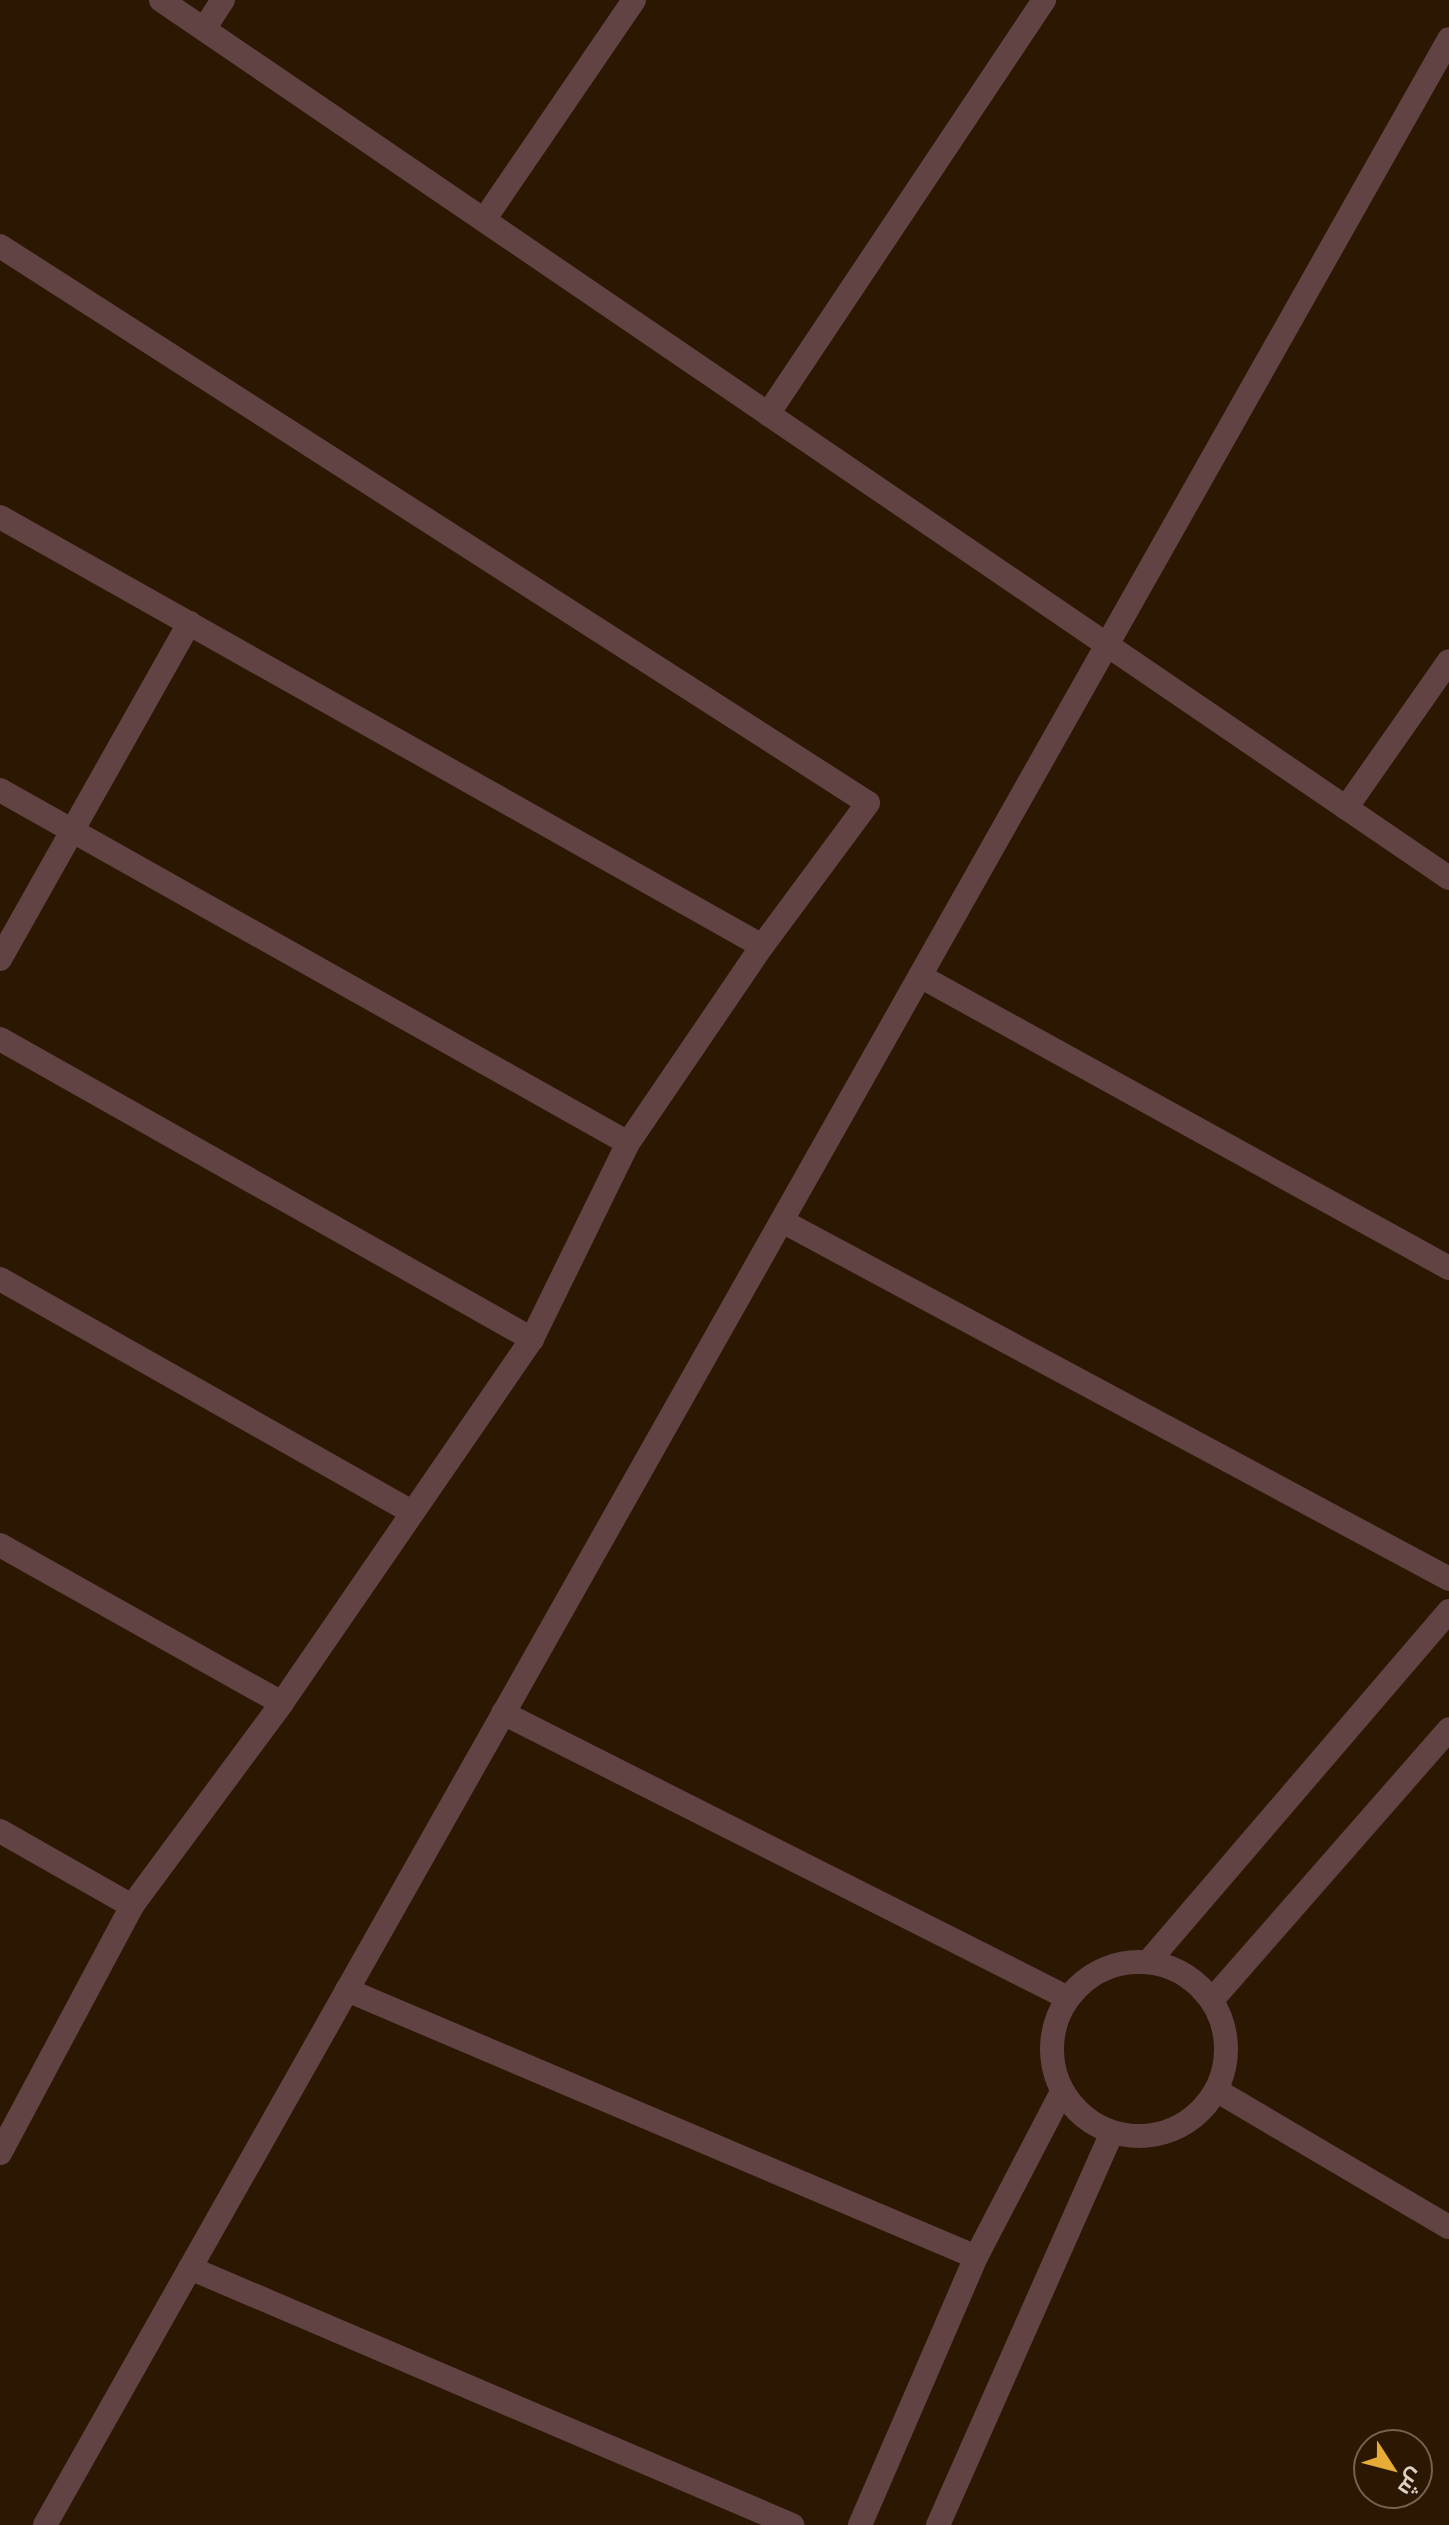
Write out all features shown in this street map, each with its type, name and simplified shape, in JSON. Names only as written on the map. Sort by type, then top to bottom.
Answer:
[{"type":"street","points":[[161,0],[1449,878]]},
{"type":"street","points":[[204,29],[223,0]]},
{"type":"street","points":[[484,220],[634,0]]},
{"type":"street","points":[[768,414],[1044,0]]},
{"type":"street","points":[[45,2525],[1449,39]]},
{"type":"street","points":[[0,246],[868,803],[762,946],[628,1143],[532,1339],[410,1511],[282,1703],[132,1906],[8,2112],[0,2153]]},
{"type":"street","points":[[0,517],[762,946]]},
{"type":"street","points":[[0,959],[189,623]]},
{"type":"street","points":[[1346,808],[1449,661]]},
{"type":"street","points":[[0,790],[628,1143]]},
{"type":"street","points":[[920,976],[1449,1268]]},
{"type":"street","points":[[0,1039],[532,1339]]},
{"type":"street","points":[[782,1221],[1449,1579]]},
{"type":"street","points":[[0,1279],[410,1511]]},
{"type":"street","points":[[0,1545],[282,1703]]},
{"type":"street","points":[[1149,1961],[1449,1611]]},
{"type":"street","points":[[503,1713],[1068,1998]]},
{"type":"street","points":[[1212,2000],[1449,1729]]},
{"type":"street","points":[[0,1831],[132,1906]]},
{"type":"street","points":[[1149,1961],[1174,1968],[1212,2000],[1225,2029],[1226,2061],[1216,2090],[1197,2114],[1172,2131],[1142,2137],[1112,2133],[1083,2117],[1062,2092],[1051,2044],[1068,1998],[1090,1976],[1118,1964],[1149,1961]]},
{"type":"street","points":[[347,1990],[976,2257]]},
{"type":"street","points":[[1216,2090],[1449,2227]]},
{"type":"street","points":[[860,2525],[976,2257],[1062,2092]]},
{"type":"street","points":[[938,2525],[1112,2133]]},
{"type":"street","points":[[190,2268],[792,2525]]}]
